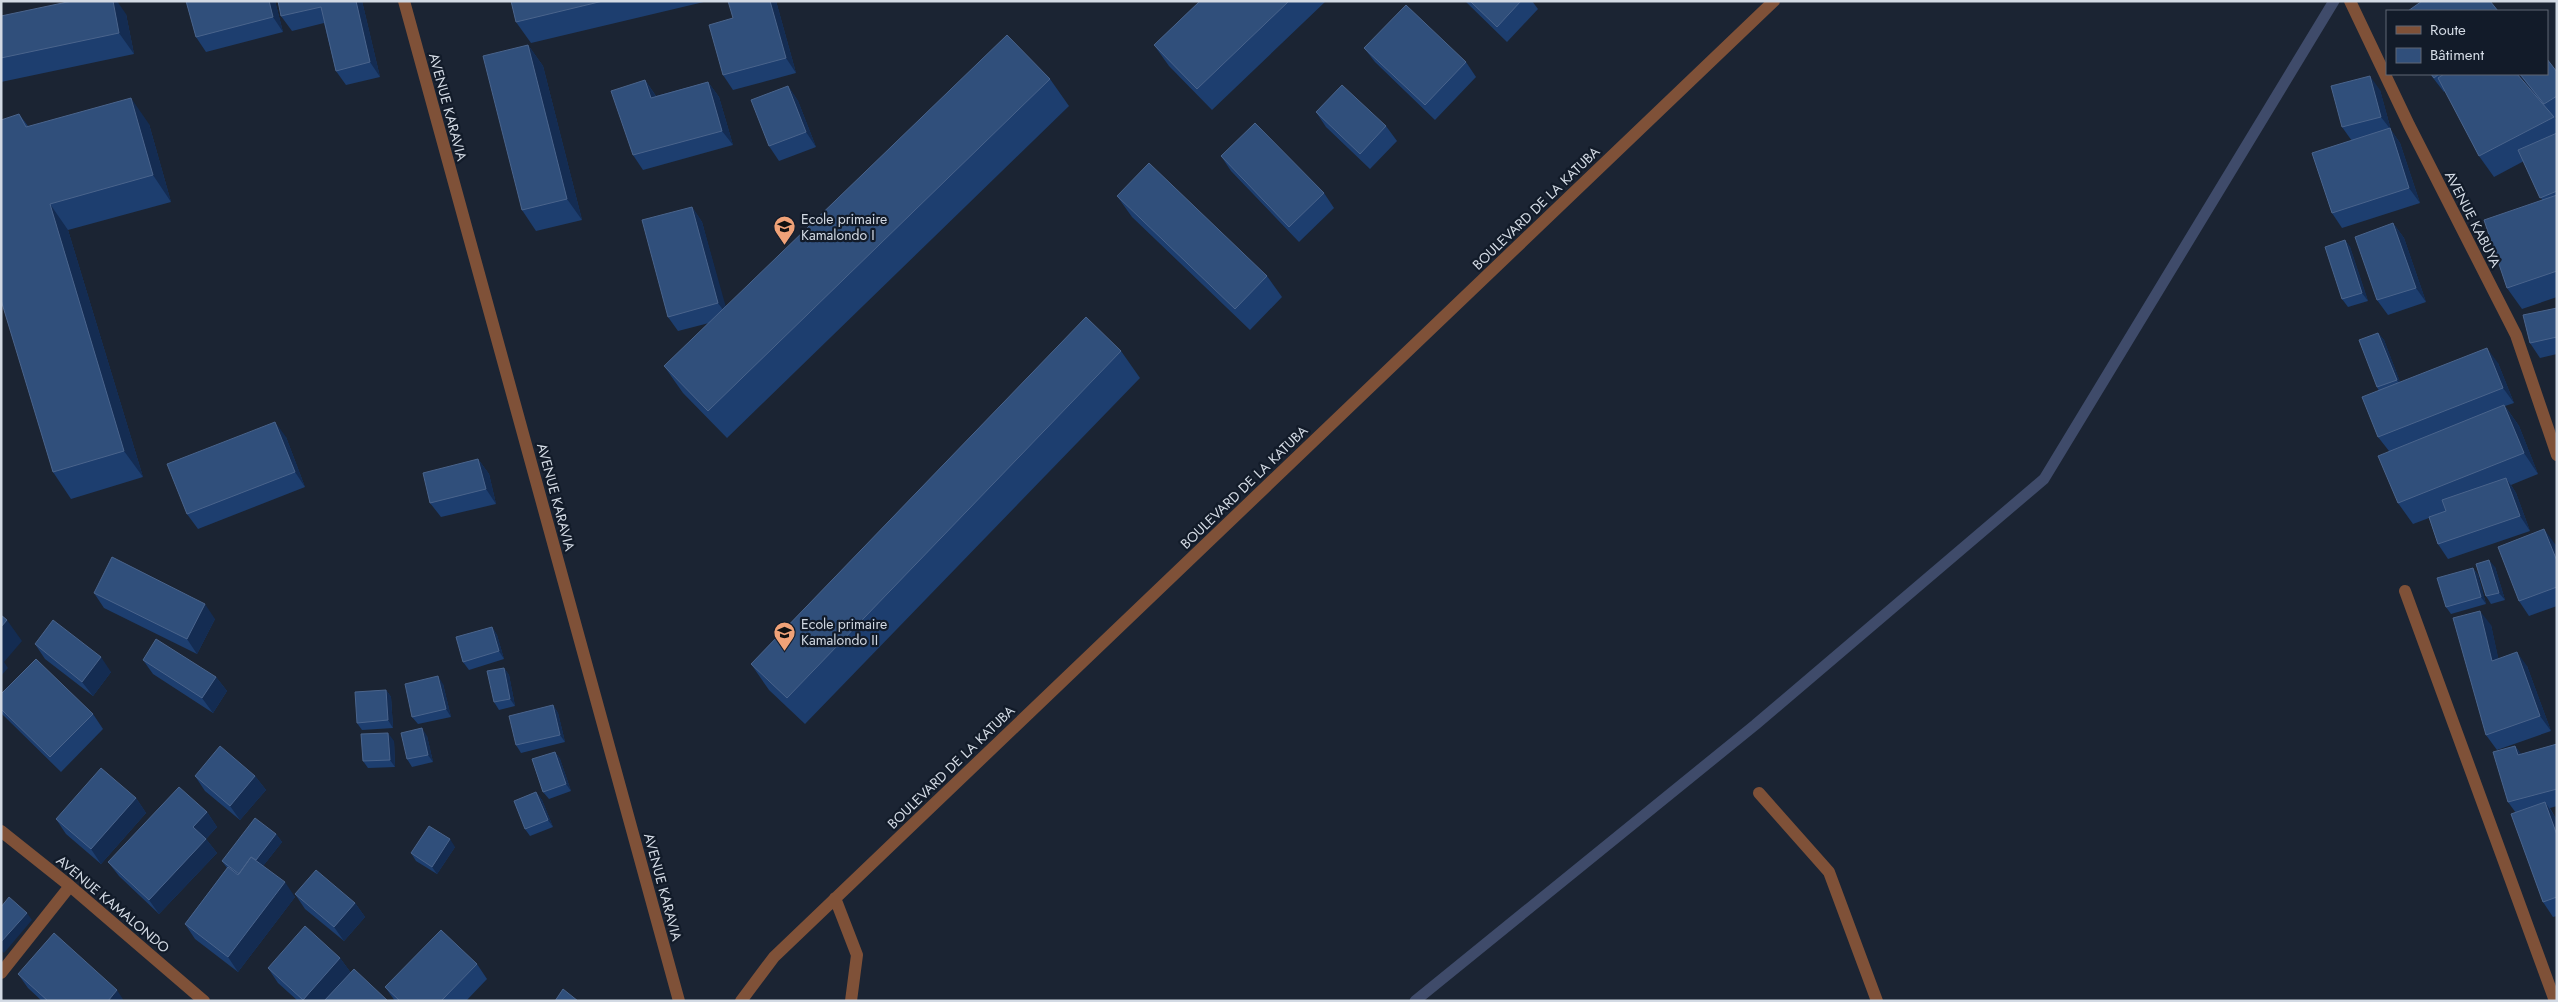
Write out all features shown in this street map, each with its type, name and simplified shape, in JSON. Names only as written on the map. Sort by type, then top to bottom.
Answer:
[{"type":"street","name":"AVENUE KARAVIA","points":[[404,1],[679,1001]]},
{"type":"street","name":"BOULEVARD DE LA KATUBA","points":[[741,1001],[774,957],[1774,1]]},
{"type":"street","name":"AVENUE KABUYA","points":[[2351,3],[2409,126],[2516,335],[2557,455]]},
{"type":"street","points":[[2405,591],[2556,1001]]},
{"type":"street","points":[[1759,793],[1830,872],[1877,1001]]},
{"type":"street","name":"AVENUE KAMALONDO","points":[[1,832],[70,886],[204,1001]]},
{"type":"street","points":[[1,974],[70,886]]},
{"type":"street","points":[[835,898],[857,955],[851,1001]]},
{"type":"building","points":[[72,1],[113,1],[119,33],[1,58],[1,16]]},
{"type":"building","points":[[186,1],[269,1],[273,17],[196,37]]},
{"type":"building","points":[[278,1],[356,1],[370,62],[336,71],[321,7],[281,16]]},
{"type":"building","points":[[511,1],[603,1],[516,22]]},
{"type":"building","points":[[728,1],[770,1],[786,58],[723,75],[709,25],[733,18]]},
{"type":"building","points":[[1200,1],[1289,1],[1197,89],[1154,45]]},
{"type":"building","points":[[1470,1],[1521,1],[1497,27]]},
{"type":"building","points":[[2422,1],[2490,1],[2497,10],[2409,10]]},
{"type":"building","points":[[1406,5],[1466,62],[1425,105],[1364,48]]},
{"type":"building","points":[[1007,35],[1050,79],[708,411],[664,366]]},
{"type":"building","points":[[528,45],[567,199],[522,210],[483,56]]},
{"type":"building","points":[[2548,60],[2557,72],[2557,96],[2544,104],[2521,75],[2548,75]]},
{"type":"building","points":[[2442,75],[2518,75],[2554,117],[2479,156],[2438,78]]},
{"type":"building","points":[[2370,76],[2381,117],[2342,127],[2331,86]]},
{"type":"building","points":[[645,80],[651,98],[708,82],[722,131],[633,155],[611,91]]},
{"type":"building","points":[[1342,85],[1386,126],[1360,154],[1316,112]]},
{"type":"building","points":[[788,86],[806,132],[769,146],[751,100]]},
{"type":"building","points":[[131,98],[153,175],[50,204],[124,451],[53,472],[1,300],[1,120],[19,114],[26,127]]},
{"type":"building","points":[[1255,123],[1324,193],[1289,227],[1221,156]]},
{"type":"building","points":[[2390,128],[2409,188],[2332,213],[2312,153]]},
{"type":"building","points":[[2557,133],[2557,191],[2540,198],[2518,150]]},
{"type":"building","points":[[1149,163],[1267,276],[1235,309],[1117,196]]},
{"type":"building","points":[[2557,195],[2557,271],[2507,288],[2484,220]]},
{"type":"building","points":[[692,207],[718,303],[668,317],[642,220]]},
{"type":"building","points":[[2393,223],[2416,288],[2377,300],[2355,237]]},
{"type":"building","points":[[2345,240],[2362,293],[2342,299],[2325,247]]},
{"type":"building","points":[[2557,308],[2557,337],[2530,343],[2523,315]]},
{"type":"building","points":[[1086,317],[1121,351],[787,698],[751,664]]},
{"type":"building","points":[[2378,333],[2397,380],[2377,387],[2359,340]]},
{"type":"building","points":[[2487,348],[2503,388],[2378,437],[2362,397]]},
{"type":"building","points":[[2504,405],[2524,453],[2398,503],[2378,456]]},
{"type":"building","points":[[275,422],[295,472],[187,514],[167,464]]},
{"type":"building","points":[[478,459],[486,489],[430,503],[423,473]]},
{"type":"building","points":[[2506,478],[2520,516],[2438,544],[2429,517],[2446,511],[2442,500]]},
{"type":"building","points":[[2544,529],[2557,561],[2557,587],[2519,601],[2498,547]]},
{"type":"building","points":[[112,557],[205,604],[187,639],[94,593]]},
{"type":"building","points":[[2489,560],[2499,593],[2486,596],[2476,564]]},
{"type":"building","points":[[2473,568],[2481,597],[2446,607],[2437,578]]},
{"type":"building","points":[[2480,611],[2492,661],[2517,652],[2540,716],[2486,735],[2453,618]]},
{"type":"building","points":[[1,615],[7,620],[1,627]]},
{"type":"building","points":[[53,620],[101,657],[82,682],[35,644]]},
{"type":"building","points":[[492,627],[499,651],[463,662],[456,637]]},
{"type":"building","points":[[156,639],[216,677],[202,698],[143,660]]},
{"type":"building","points":[[36,659],[93,714],[50,757],[1,709],[1,694]]},
{"type":"building","points":[[504,668],[510,699],[494,702],[487,671]]},
{"type":"building","points":[[438,676],[446,709],[412,717],[405,684]]},
{"type":"building","points":[[386,690],[388,720],[357,723],[355,692]]},
{"type":"building","points":[[553,705],[560,735],[516,745],[509,716]]},
{"type":"building","points":[[422,728],[428,755],[407,759],[401,733]]},
{"type":"building","points":[[388,733],[390,760],[363,761],[361,734]]},
{"type":"building","points":[[2557,744],[2557,789],[2508,802],[2493,752],[2515,746],[2518,755]]},
{"type":"building","points":[[220,746],[255,776],[230,806],[195,776]]},
{"type":"building","points":[[555,752],[566,784],[543,792],[532,759]]},
{"type":"building","points":[[101,768],[136,798],[91,849],[56,819]]},
{"type":"building","points":[[179,787],[207,812],[193,827],[206,839],[149,900],[108,862]]},
{"type":"building","points":[[536,792],[548,820],[525,829],[514,801]]},
{"type":"building","points":[[2545,802],[2557,835],[2557,897],[2543,902],[2511,814]]},
{"type":"building","points":[[255,818],[276,834],[256,860],[251,857],[239,874],[222,861]]},
{"type":"building","points":[[429,826],[450,839],[432,867],[411,853]]},
{"type":"building","points":[[251,857],[285,882],[228,957],[185,924],[228,867],[238,875]]},
{"type":"building","points":[[316,870],[355,903],[334,927],[295,894]]},
{"type":"building","points":[[9,897],[27,913],[1,942],[1,907]]},
{"type":"building","points":[[305,926],[340,958],[303,1000],[268,968]]},
{"type":"building","points":[[441,930],[477,964],[441,1001],[400,1001],[385,987]]},
{"type":"building","points":[[54,933],[117,990],[108,1001],[48,1001],[18,974]]},
{"type":"building","points":[[354,969],[388,1001],[324,1001]]},
{"type":"building","points":[[563,989],[578,1001],[555,1001]]},
{"type":"waterway","points":[[1415,1001],[1755,725],[2044,479],[2334,1]]},
{"type":"place","name":"Ecole primaire Kamalondo I","points":[[785,246]]},
{"type":"place","name":"Ecole primaire Kamalondo II","points":[[785,651]]}]
